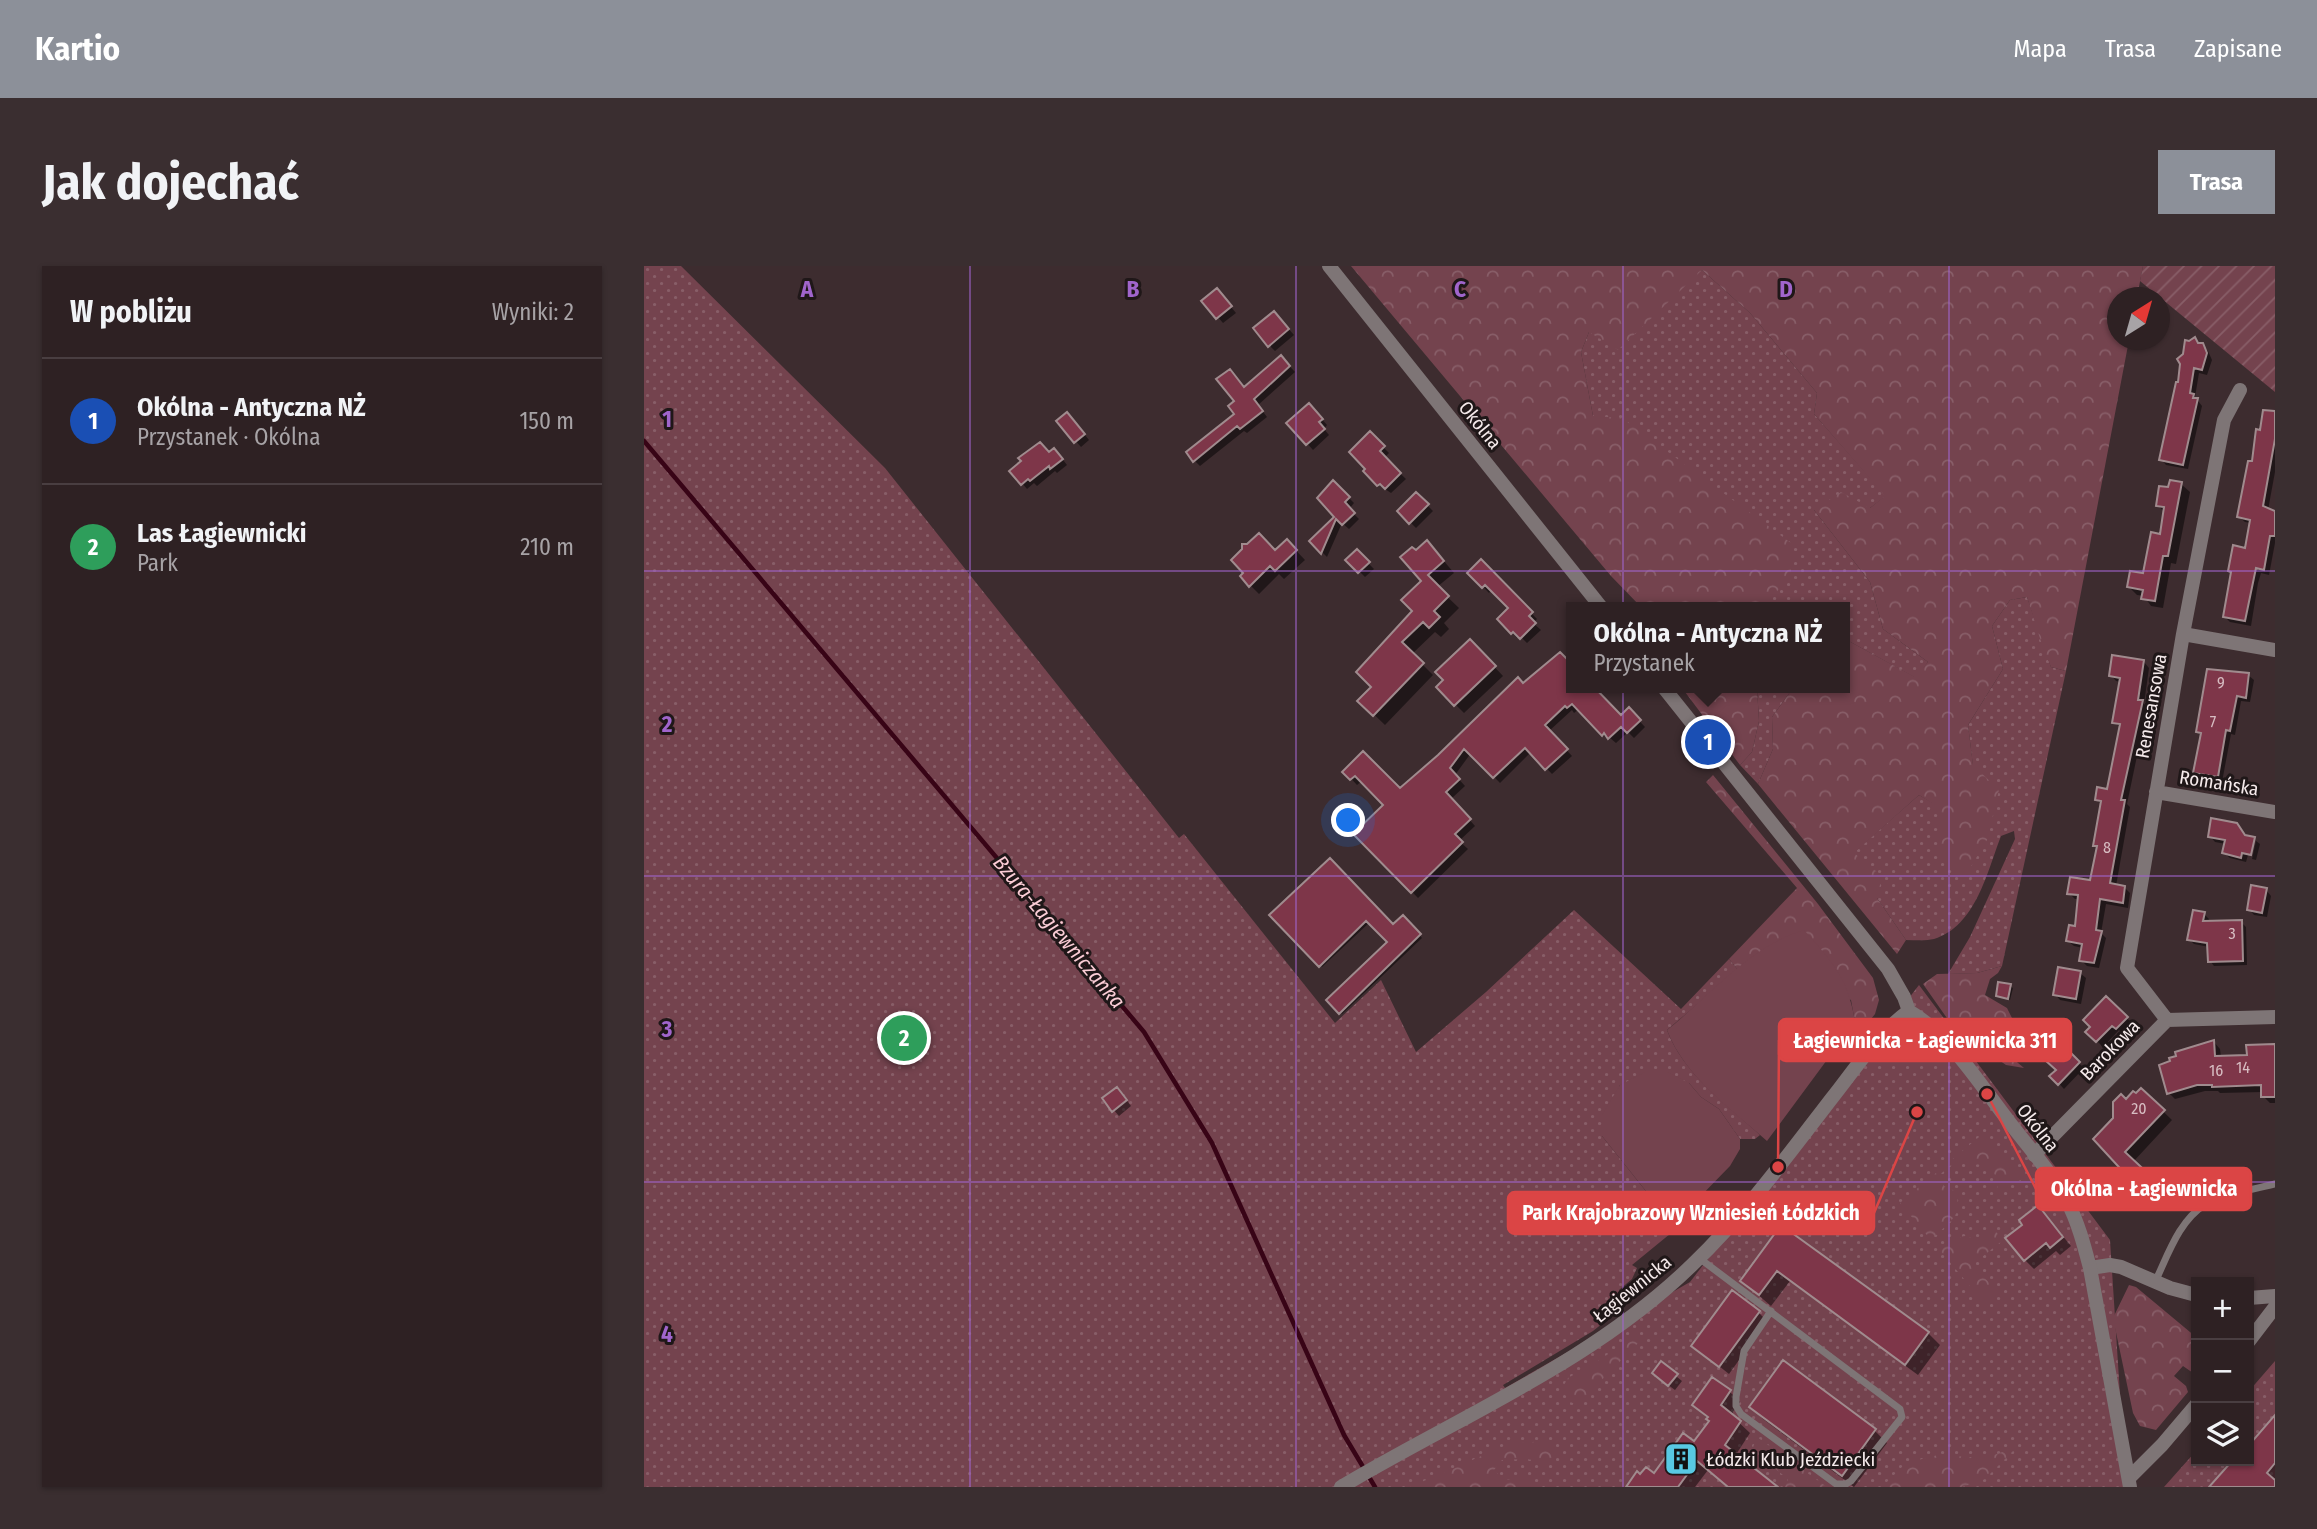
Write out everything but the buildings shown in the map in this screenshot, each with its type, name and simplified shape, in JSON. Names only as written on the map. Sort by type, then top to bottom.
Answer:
[{"type":"street","name":"Okólna","points":[[1329,266],[1597,602]]},
{"type":"street","name":"Renesansowa","points":[[2167,1020],[2126,968],[2183,634],[2224,420],[2240,390]]},
{"type":"street","points":[[2183,634],[2275,650]]},
{"type":"street","name":"Okólna","points":[[1668,693],[1888,969],[1904,996],[1909,1011],[1923,1019],[1946,1041],[2067,1201],[2090,1268],[2129,1482]]},
{"type":"street","name":"Romańska","points":[[2156,792],[2275,812]]},
{"type":"street","name":"Łagiewnicka","points":[[1348,1483],[1576,1356],[1640,1310],[1699,1258],[1744,1209],[1878,1039],[1909,1011]]},
{"type":"street","name":"Barokowa","points":[[2034,1155],[2167,1020],[2275,1017]]},
{"type":"street","points":[[2090,1268],[2110,1265],[2133,1270],[2155,1282],[2191,1293]]},
{"type":"street","points":[[2254,1298],[2275,1296]]},
{"type":"street","points":[[2250,1340],[2275,1307]]},
{"type":"street","points":[[2129,1482],[2191,1411]]},
{"type":"lane","points":[[2155,1282],[2183,1225],[2194,1213],[2208,1203],[2275,1184]]},
{"type":"lane","points":[[1699,1258],[1771,1311],[1902,1412],[1902,1417],[1846,1484],[1836,1484],[1741,1414],[1736,1406],[1744,1351],[1771,1311]]},
{"type":"green space","points":[[644,266],[681,266],[885,468],[1179,838],[1184,834],[1335,1023],[1381,980],[1416,1052],[1486,992],[1574,910],[1681,1009],[1729,959],[1738,970],[1667,1030],[1674,1046],[1695,1074],[1760,1135],[1755,1139],[1740,1139],[1719,1109],[1701,1097],[1689,1083],[1620,1085],[1602,1136],[1676,1229],[1632,1265],[1637,1268],[1632,1279],[1619,1290],[1623,1307],[1593,1331],[1503,1385],[1505,1388],[1690,1282],[1919,985],[2110,1240],[2126,1487],[644,1487]]},
{"type":"green space","points":[[1351,266],[2143,266],[2139,287],[2107,287],[2107,350],[2127,350],[2066,671],[2051,667],[2027,597],[2010,600],[1992,626],[2003,669],[1968,725],[1973,765],[1999,790],[1987,840],[1964,878],[1938,851],[1938,807],[1919,795],[1854,853],[1882,876],[1877,898],[1906,940],[1897,954],[1758,784],[1773,749],[1772,717],[1789,693],[1850,693],[1850,642],[1915,677],[1928,662],[1883,629],[1870,582],[1814,510],[1841,492],[1870,508],[1885,496],[1814,414],[1817,393],[1750,313],[1702,270],[1618,350],[1589,332],[1581,352],[1593,416],[1622,418],[1791,543],[1791,573],[1769,602],[1636,602],[1611,576]]},
{"type":"green space","points":[[2143,266],[2275,266],[2275,392],[2170,306],[2170,287],[2147,287],[2140,281]]},
{"type":"green space","points":[[1702,270],[1750,313],[1817,393],[1814,414],[1886,496],[1870,508],[1814,510],[1870,582],[1883,629],[1928,662],[1916,678],[1850,642],[1850,602],[1760,602],[1593,416],[1581,352],[1589,332]]},
{"type":"green space","points":[[2027,597],[2051,667],[2066,671],[2002,966],[1977,973],[1948,974],[1970,937],[2015,839],[2014,831],[2001,836],[1985,881],[1970,910],[1948,932],[1931,940],[1906,940],[1877,898],[1853,853],[1919,795],[1938,806],[1938,851],[1973,766],[1968,725],[2003,669],[1992,626],[2010,600]]},
{"type":"green space","points":[[1686,693],[1757,693],[1759,721],[1752,752],[1740,765]]},
{"type":"green space","points":[[1757,693],[1789,693],[1772,717],[1773,749],[1758,784],[1740,765],[1752,752],[1759,721]]},
{"type":"green space","points":[[1713,775],[1818,904],[1873,978],[1879,1000],[1875,1014],[1862,1030],[1855,1022],[1851,1000],[1755,956],[1738,970],[1729,959],[1797,888],[1706,782]]},
{"type":"green space","points":[[1804,930],[1838,972],[1848,994],[1855,1022],[1767,1141],[1697,1077],[1675,1047],[1667,1030],[1748,960],[1784,937]]},
{"type":"green space","points":[[2002,966],[1990,979],[1985,995],[2007,1008],[2012,1018],[2000,1035],[2011,1057],[2024,1068],[2006,1065],[1986,1051],[1963,1041],[1923,984],[1937,974],[1977,973]]},
{"type":"green space","points":[[1645,1072],[1667,1072],[1689,1083],[1701,1097],[1719,1109],[1740,1139],[1740,1149],[1730,1166],[1693,1204],[1683,1219],[1665,1215],[1602,1136],[1602,1115],[1620,1085]]},
{"type":"green space","points":[[1985,1132],[2023,1179],[1998,1190],[1995,1175],[1983,1164],[1968,1165],[1957,1160],[1937,1177],[1944,1186],[1957,1192],[1958,1211],[1931,1240],[1900,1203]]},
{"type":"green space","points":[[1994,1228],[2002,1241],[1973,1264],[1997,1292],[1984,1303],[1938,1248],[1964,1236],[1976,1239]]},
{"type":"green space","points":[[2129,1285],[2136,1287],[2191,1333],[2191,1372],[2183,1366],[2174,1376],[2186,1386],[2188,1392],[2156,1430],[2140,1426],[2133,1413],[2113,1318]]},
{"type":"green space","points":[[1637,1334],[1642,1339],[1584,1398],[1572,1403],[1561,1390],[1568,1378]]},
{"type":"green space","points":[[2275,1361],[2275,1487],[2164,1487],[2191,1457],[2191,1466],[2254,1466],[2254,1385]]},
{"type":"green space","points":[[1757,1437],[1827,1487],[1785,1487],[1788,1479],[1752,1450]]},
{"type":"green space","points":[[1543,1441],[1558,1456],[1551,1463],[1526,1459],[1502,1460],[1494,1470],[1504,1480],[1529,1477],[1535,1479],[1535,1487],[1410,1487],[1509,1444]]},
{"type":"green space","points":[[2018,1446],[1985,1479],[1962,1487],[1882,1487],[1906,1463],[1942,1454],[1989,1457]]},
{"type":"waterway","name":"Bzura-Łagiewniczanka","points":[[644,441],[1144,1032],[1212,1143],[1344,1435],[1375,1487]]},
{"type":"place","name":"Okólna - Antyczna NŻ","points":[[1708,742]]},
{"type":"place","name":"Las Łagiewnicki","points":[[904,1038]]},
{"type":"place","name":"Okólna - Łagiewnicka","points":[[1987,1094]]},
{"type":"place","name":"Park Krajobrazowy Wzniesień Łódzkich","points":[[1917,1112]]},
{"type":"place","name":"Łagiewnicka - Łagiewnicka 311","points":[[1778,1167]]},
{"type":"place","name":"Łódzki Klub Jeździecki","points":[[1681,1459]]}]
